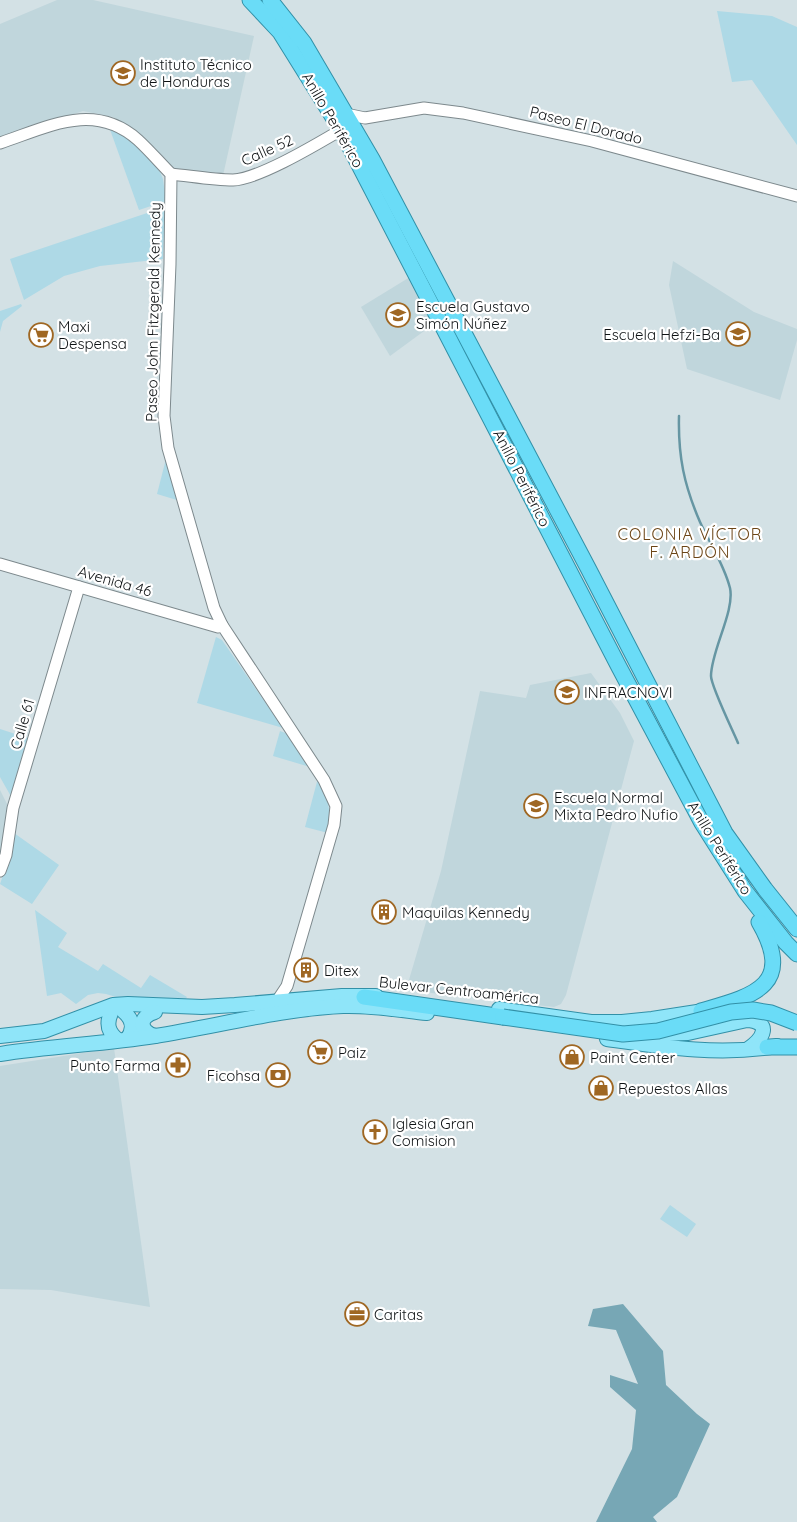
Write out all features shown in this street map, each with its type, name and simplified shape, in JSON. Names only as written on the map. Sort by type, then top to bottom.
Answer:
[{"type":"highway","name":"Anillo Periférico","points":[[250,0],[280,32],[342,130],[619,667],[702,823],[745,891],[797,954]]},
{"type":"highway","name":"Anillo Periférico","points":[[270,0],[304,43],[358,134],[588,568],[725,833],[765,889],[797,929]]},
{"type":"highway","points":[[701,1011],[753,994],[763,986],[770,976],[773,953],[770,940],[759,922],[745,891]]},
{"type":"highway","points":[[364,997],[623,1034],[658,1031],[723,1014],[753,1010],[771,1013],[797,1023]]},
{"type":"highway","points":[[767,1047],[797,1047]]},
{"type":"main road","name":"Bulevar Centroamérica","points":[[0,1036],[44,1031],[113,1005],[202,1006],[286,997],[392,996],[591,1022],[622,1022],[652,1019],[755,1004],[797,1015]]},
{"type":"main road","points":[[44,1031],[61,1030],[117,1012],[237,1010],[270,1005],[286,997]]},
{"type":"main road","name":"Bulevar Centroamérica","points":[[0,1054],[155,1036],[283,1013],[344,1006],[401,1010],[688,1050],[716,1051],[767,1047],[797,1042]]},
{"type":"main road","points":[[117,1012],[128,1015],[132,1027],[131,1034],[122,1039],[110,1031],[108,1025],[117,1012]]},
{"type":"main road","points":[[155,1012],[148,1014],[143,1020],[143,1027],[147,1034],[155,1036]]},
{"type":"main road","points":[[92,1019],[100,1027],[101,1032],[96,1042]]},
{"type":"main road","points":[[591,1022],[612,1028],[662,1035],[688,1033],[747,1020],[755,1021],[760,1023],[763,1031],[762,1038],[748,1048]]},
{"type":"street","name":"Paseo El Dorado","points":[[346,114],[365,118],[424,108],[463,113],[592,141],[797,196]]},
{"type":"street","points":[[0,143],[71,120],[88,118],[105,121],[138,140],[171,174]]},
{"type":"street","points":[[358,134],[365,118]]},
{"type":"street","name":"Calle 52","points":[[171,174],[233,180],[244,178],[280,163],[342,130]]},
{"type":"street","name":"Paseo John Fitzgerald Kennedy","points":[[171,174],[165,424],[168,448],[214,608],[222,625],[324,780],[336,806],[334,825],[286,997]]},
{"type":"street","name":"Avenida 46","points":[[0,564],[218,627],[222,625]]},
{"type":"street","name":"Calle 61","points":[[0,871],[6,855],[13,808],[79,586]]},
{"type":"shaded area","name":"Instituto Técnico de Honduras","points":[[57,0],[93,0],[254,36],[222,180],[173,169],[140,134],[113,117],[83,111],[0,138],[0,24]]},
{"type":"shaded area","points":[[717,11],[772,16],[797,27],[797,145],[752,80],[732,82]]},
{"type":"shaded area","points":[[108,124],[122,130],[157,165],[163,179],[166,201],[139,210]]},
{"type":"shaded area","points":[[165,207],[163,259],[100,266],[64,276],[24,300],[10,259]]},
{"type":"shaded area","name":"Escuela Hefzi-Ba","points":[[673,261],[754,312],[797,329],[797,340],[780,400],[687,369],[669,285]]},
{"type":"shaded area","name":"Escuela Gustavo Simón Núñez","points":[[410,277],[435,323],[390,356],[361,307]]},
{"type":"shaded area","points":[[21,304],[22,306],[3,321],[0,332],[0,311]]},
{"type":"shaded area","points":[[167,455],[180,501],[157,494]]},
{"type":"shaded area","points":[[216,637],[222,640],[283,728],[197,703]]},
{"type":"shaded area","name":"Escuela Normal Mixta Pedro Nufio","points":[[591,673],[620,713],[634,741],[566,995],[561,1004],[554,1007],[406,990],[441,871],[480,691],[526,698],[530,685]]},
{"type":"shaded area","points":[[0,729],[31,739],[13,800],[0,777]]},
{"type":"shaded area","points":[[280,731],[288,734],[310,767],[273,756]]},
{"type":"shaded area","points":[[318,778],[328,804],[328,833],[305,827]]},
{"type":"shaded area","points":[[0,790],[9,808],[5,844],[0,855]]},
{"type":"shaded area","points":[[14,833],[59,865],[32,904],[0,884],[10,855]]},
{"type":"shaded area","points":[[35,910],[67,933],[58,947],[98,971],[103,964],[141,988],[150,975],[187,997],[182,1005],[126,1000],[98,993],[88,995],[76,1004],[61,993],[47,996]]},
{"type":"shaded area","points":[[114,1048],[150,1307],[51,1290],[0,1289],[0,1066]]},
{"type":"shaded area","points":[[670,1205],[696,1224],[687,1237],[660,1219]]},
{"type":"shaded area","points":[[623,1304],[663,1351],[666,1385],[710,1424],[677,1497],[653,1517],[657,1522],[596,1522],[632,1449],[636,1410],[610,1387],[610,1375],[638,1384],[616,1330],[588,1326],[593,1309]]},
{"type":"waterway","points":[[679,416],[681,457],[686,483],[700,522],[721,562],[730,588],[729,608],[712,666],[711,676],[718,698],[738,743]]},
{"type":"place","name":"Instituto Técnico de Honduras","points":[[123,73]]},
{"type":"place","name":"Escuela Gustavo Simón Núñez","points":[[398,315]]},
{"type":"place","name":"Escuela Hefzi-Ba","points":[[738,334]]},
{"type":"place","name":"Maxi Despensa","points":[[41,335]]},
{"type":"place","name":"INFRACNOVI","points":[[567,692]]},
{"type":"place","name":"Escuela Normal Mixta Pedro Nufio","points":[[536,806]]},
{"type":"place","name":"Maquilas Kennedy","points":[[384,912]]},
{"type":"place","name":"Ditex","points":[[306,970]]},
{"type":"place","name":"Paiz","points":[[320,1052]]},
{"type":"place","name":"Paint Center","points":[[572,1057]]},
{"type":"place","name":"Punto Farma","points":[[178,1065]]},
{"type":"place","name":"Ficohsa","points":[[278,1075]]},
{"type":"place","name":"Repuestos Allas","points":[[601,1088]]},
{"type":"place","name":"Iglesia Gran Comision","points":[[375,1132]]},
{"type":"place","name":"Caritas","points":[[357,1314]]},
{"type":"district","name":"COLONIA VÍCTOR F. ARDÓN","points":[[690,543]]}]
